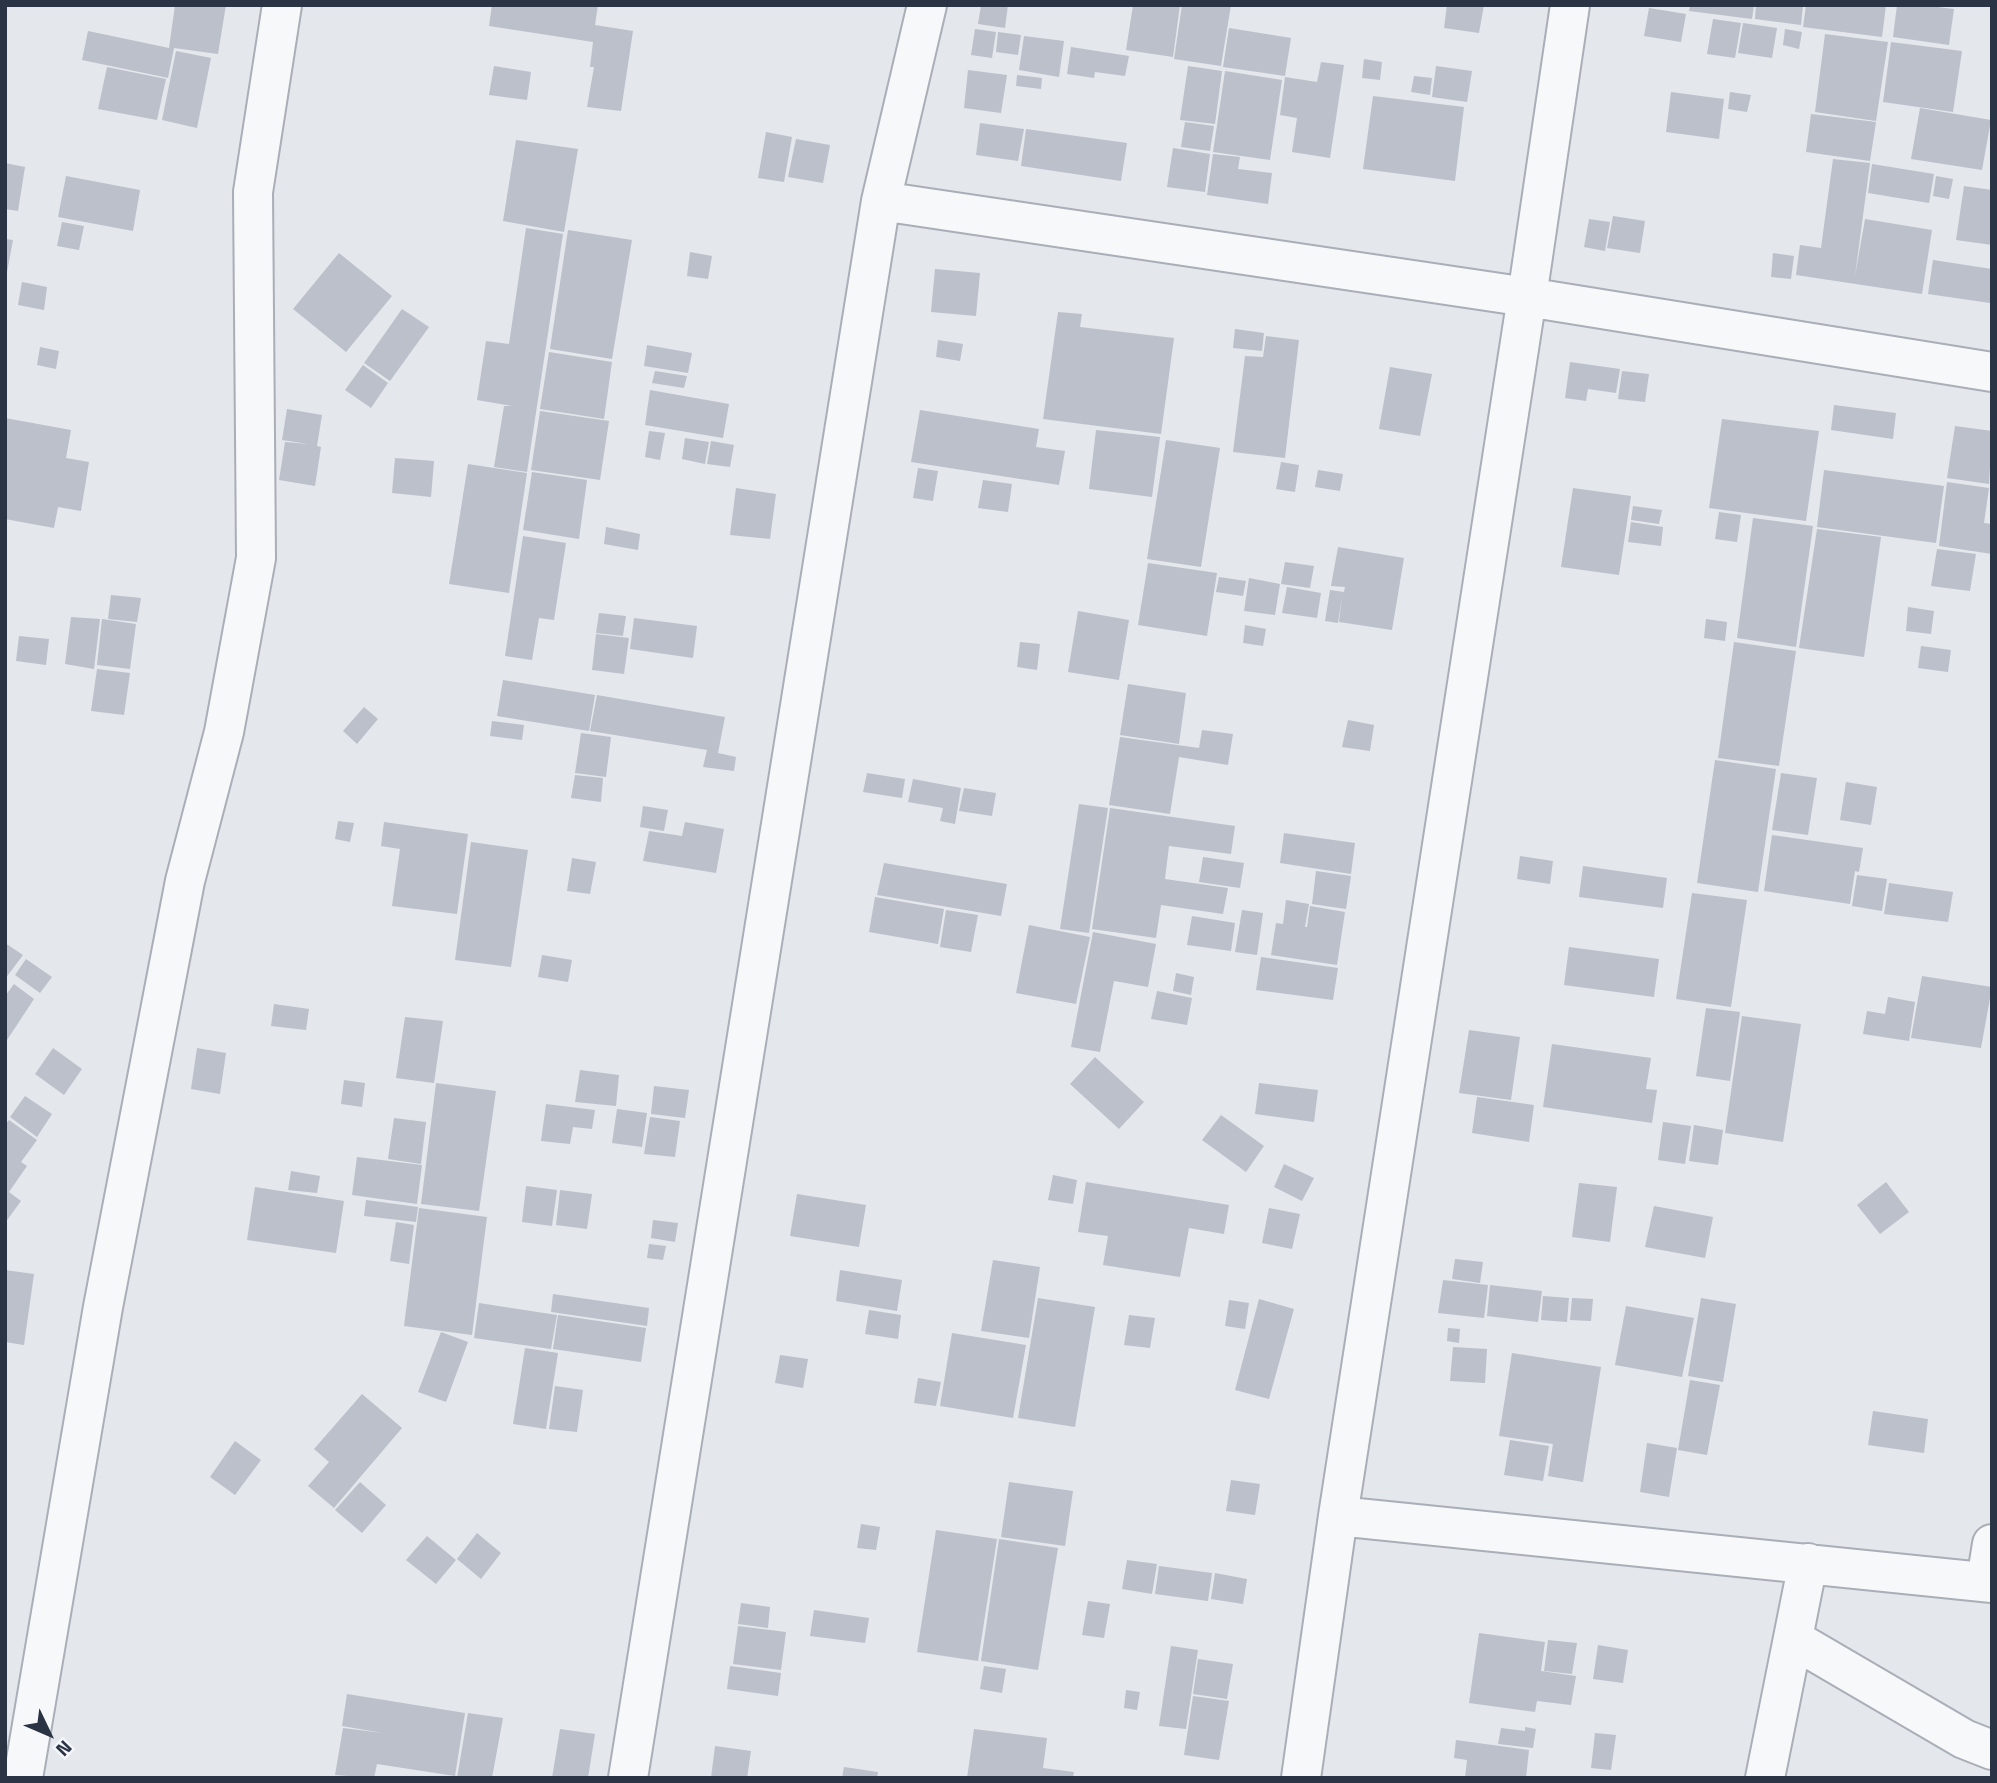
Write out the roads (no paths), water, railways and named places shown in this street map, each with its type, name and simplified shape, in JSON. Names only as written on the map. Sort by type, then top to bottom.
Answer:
[{"type":"street","points":[[23,1778],[103,1307],[185,881],[224,732],[256,558],[253,192],[282,5]]},
{"type":"street","points":[[628,1778],[881,201],[927,5]]},
{"type":"street","points":[[1301,1778],[1338,1516],[1570,5]]},
{"type":"street","points":[[881,201],[1527,297],[1992,372]]},
{"type":"street","points":[[1338,1516],[1989,1582],[1992,1544]]},
{"type":"street","points":[[1765,1778],[1808,1563]]},
{"type":"street","points":[[1793,1639],[1964,1739],[1992,1750]]}]
